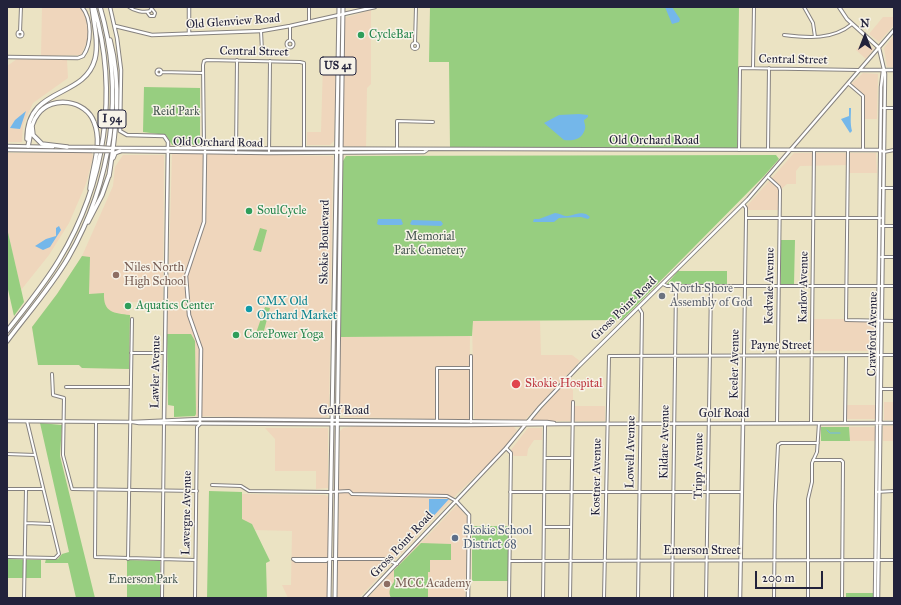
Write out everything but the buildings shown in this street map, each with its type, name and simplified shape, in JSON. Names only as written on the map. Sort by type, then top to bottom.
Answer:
[{"type":"highway","points":[[28,146],[28,126],[36,109],[43,102],[81,80],[93,63],[96,48],[93,7]]},
{"type":"highway","name":"I 94","points":[[7,331],[59,262],[78,224],[90,195],[98,167],[103,143],[106,103],[104,52],[93,7]]},
{"type":"highway","name":"I 94","points":[[7,341],[59,272],[84,228],[102,180],[110,140],[113,90],[107,28],[100,7]]},
{"type":"highway","points":[[107,28],[112,47],[117,79],[117,102],[109,176]]},
{"type":"highway","points":[[28,146],[30,131],[40,111],[58,103],[68,102],[78,105],[92,117],[98,138],[90,195]]},
{"type":"highway","points":[[33,124],[33,135],[39,142],[42,144],[67,147]]},
{"type":"highway","points":[[84,228],[93,213],[109,176],[114,155],[120,151]]},
{"type":"main road","points":[[7,57],[78,58],[83,56],[87,48],[89,29],[87,15],[82,7]]},
{"type":"main road","points":[[110,7],[115,26],[120,70],[120,131],[127,135],[164,136],[168,139],[168,147]]},
{"type":"main road","points":[[189,7],[189,34]]},
{"type":"main road","name":"Skokie Boulevard","points":[[335,598],[341,153],[341,16],[339,7]]},
{"type":"main road","name":"Skokie Boulevard","points":[[329,598],[336,148],[341,16],[343,7]]},
{"type":"main road","name":"Old Glenview Road","points":[[115,26],[144,34],[261,31],[341,16],[376,7]]},
{"type":"main road","points":[[839,7],[852,24],[879,48]]},
{"type":"main road","name":"Gross Point Road","points":[[364,598],[506,448],[527,422],[579,366],[743,204],[849,84],[894,30]]},
{"type":"main road","name":"Crawford Avenue","points":[[875,598],[880,492],[881,423],[878,321],[883,257],[884,218],[885,74],[879,48]]},
{"type":"main road","name":"Central Street","points":[[861,70],[894,70]]},
{"type":"main road","name":"Crawford Avenue","points":[[878,598],[876,492],[877,423],[882,355],[879,257],[880,108],[881,75],[883,70]]},
{"type":"main road","name":"Old Orchard Road","points":[[7,146],[93,149]]},
{"type":"main road","name":"Old Orchard Road","points":[[7,150],[168,147],[397,148],[428,150],[880,150],[884,148]]},
{"type":"main road","name":"Lawler Avenue","points":[[164,422],[168,147]]},
{"type":"main road","name":"Lavergne Avenue","points":[[200,423],[200,348],[189,315],[186,276],[204,222],[204,147]]},
{"type":"main road","name":"Old Orchard Road","points":[[112,149],[120,151],[236,153],[424,152],[428,150]]},
{"type":"main road","name":"Old Orchard Road","points":[[880,150],[884,152]]},
{"type":"main road","name":"Golf Road","points":[[164,422],[200,419],[337,420],[437,424],[471,422],[527,422],[555,424],[894,423]]},
{"type":"main road","name":"Golf Road","points":[[7,421],[331,425],[555,424]]},
{"type":"main road","name":"Keeler Avenue","points":[[740,598],[743,424]]},
{"type":"main road","points":[[456,500],[469,515],[468,598]]},
{"type":"street","points":[[20,32],[21,7]]},
{"type":"street","points":[[129,7],[133,10],[147,12],[150,16],[154,16],[155,13],[151,9],[147,12]]},
{"type":"street","points":[[309,7],[309,22]]},
{"type":"street","points":[[415,43],[416,7]]},
{"type":"street","points":[[753,68],[754,7]]},
{"type":"street","points":[[804,7],[813,24],[815,37]]},
{"type":"street","points":[[784,35],[815,37],[834,35],[844,31],[852,24]]},
{"type":"street","points":[[290,26],[290,40]]},
{"type":"street","points":[[261,31],[262,51]]},
{"type":"street","points":[[236,153],[237,60]]},
{"type":"street","name":"Central Street","points":[[204,62],[237,60],[304,63],[304,148]]},
{"type":"street","points":[[268,153],[270,61]]},
{"type":"street","name":"Lavergne Avenue","points":[[204,62],[204,147]]},
{"type":"street","name":"Central Street","points":[[739,150],[740,68],[861,70]]},
{"type":"street","points":[[768,150],[769,68]]},
{"type":"street","points":[[161,72],[203,73]]},
{"type":"street","points":[[849,84],[864,96],[863,150]]},
{"type":"street","points":[[880,108],[894,108]]},
{"type":"street","points":[[397,152],[397,122],[433,122]]},
{"type":"street","points":[[884,148],[894,150]]},
{"type":"street","name":"Karlov Avenue","points":[[811,423],[814,150]]},
{"type":"street","points":[[848,150],[846,320],[894,321]]},
{"type":"street","points":[[884,152],[890,150]]},
{"type":"street","name":"Kedvale Avenue","points":[[768,177],[780,188],[777,423]]},
{"type":"street","points":[[880,188],[894,188]]},
{"type":"street","name":"Keeler Avenue","points":[[743,204],[746,208],[743,424]]},
{"type":"street","points":[[746,218],[884,218]]},
{"type":"street","points":[[880,226],[894,226]]},
{"type":"street","points":[[879,257],[894,257]]},
{"type":"street","points":[[663,284],[667,286],[778,287],[894,286]]},
{"type":"street","name":"Kildare Avenue","points":[[672,598],[676,286]]},
{"type":"street","name":"Tripp Avenue","points":[[706,598],[711,286]]},
{"type":"street","name":"Lowell Avenue","points":[[638,598],[642,313],[639,308]]},
{"type":"street","points":[[128,559],[132,319]]},
{"type":"street","points":[[131,353],[165,353]]},
{"type":"street","points":[[845,423],[846,355]]},
{"type":"street","name":"Payne Street","points":[[608,356],[894,355]]},
{"type":"street","points":[[471,356],[471,422]]},
{"type":"street","name":"Kostner Avenue","points":[[604,598],[608,356]]},
{"type":"street","points":[[437,424],[437,368],[471,368]]},
{"type":"street","points":[[52,374],[54,395],[64,398],[63,455],[72,489],[196,491]]},
{"type":"street","points":[[66,387],[130,387]]},
{"type":"street","points":[[880,389],[894,389]]},
{"type":"street","points":[[570,598],[573,402]]},
{"type":"street","points":[[7,557],[55,558],[59,554],[27,421]]},
{"type":"street","points":[[96,422],[95,557],[196,560]]},
{"type":"street","name":"Lawler Avenue","points":[[162,598],[164,422]]},
{"type":"street","points":[[194,423],[198,428]]},
{"type":"street","name":"Lavergne Avenue","points":[[195,598],[196,491],[198,428],[200,423]]},
{"type":"street","points":[[808,598],[808,503],[813,460],[816,455],[818,443],[819,423]]},
{"type":"street","points":[[543,598],[545,425]]},
{"type":"street","points":[[774,598],[775,490],[778,444],[818,443]]},
{"type":"street","points":[[506,448],[511,453],[509,598]]},
{"type":"street","points":[[7,454],[35,455]]},
{"type":"street","points":[[545,458],[572,458]]},
{"type":"street","points":[[813,460],[843,461],[842,598]]},
{"type":"street","points":[[212,486],[241,486],[249,491],[330,492],[336,490],[348,490],[352,494],[447,496],[456,500]]},
{"type":"street","points":[[7,488],[43,489]]},
{"type":"street","points":[[24,598],[26,489]]},
{"type":"street","points":[[876,492],[894,491]]},
{"type":"street","points":[[510,492],[742,492]]},
{"type":"street","points":[[26,523],[51,524]]},
{"type":"street","points":[[544,527],[571,527]]},
{"type":"street","points":[[329,559],[326,561],[296,561],[293,559],[320,558],[385,559],[397,564]]},
{"type":"street","name":"Emerson Street","points":[[510,560],[894,560]]},
{"type":"shaded area","points":[[42,7],[80,7],[84,11],[88,29],[87,42],[81,55],[41,56]]},
{"type":"shaded area","points":[[371,10],[371,84],[367,88],[366,147],[343,146],[344,18]]},
{"type":"shaded area","points":[[883,17],[894,17],[894,25],[879,42],[869,34]]},
{"type":"shaded area","points":[[894,35],[894,67],[887,67],[884,48]]},
{"type":"shaded area","points":[[864,40],[874,49],[866,59],[856,50]]},
{"type":"shaded area","points":[[17,59],[67,60],[68,78],[33,103],[23,125],[22,142],[7,142],[7,66]]},
{"type":"shaded area","points":[[323,64],[336,64],[334,141],[330,145],[307,145],[307,132],[321,132]]},
{"type":"shaded area","points":[[863,73],[878,74],[877,119],[865,119],[865,95],[851,84]]},
{"type":"shaded area","points":[[7,153],[92,153],[93,157],[86,184],[69,223],[49,255],[21,290],[7,228]]},
{"type":"shaded area","points":[[794,153],[876,153],[877,173],[849,173],[849,165],[800,166],[796,171],[796,184],[787,184],[779,191],[779,210],[749,210],[746,207]]},
{"type":"shaded area","points":[[172,154],[203,154],[202,220],[206,220],[207,154],[333,156],[329,413],[327,417],[315,419],[195,416],[191,334],[167,334]]},
{"type":"shaded area","name":"Niles North High School","points":[[123,155],[164,155],[163,303],[130,302],[129,369],[82,368],[79,365],[39,365],[32,327],[57,294],[82,256],[113,186],[115,167]]},
{"type":"shaded area","points":[[814,319],[845,319],[845,322],[876,322],[876,351],[813,351]]},
{"type":"shaded area","name":"Skokie Hospital","points":[[472,321],[540,321],[541,355],[572,355],[580,361],[525,420],[475,419]]},
{"type":"shaded area","points":[[470,336],[469,420],[345,417],[340,413],[340,337]]},
{"type":"shaded area","points":[[565,383],[573,390],[573,406],[605,406],[605,421],[531,421]]},
{"type":"shaded area","points":[[884,402],[894,402],[894,420],[884,420]]},
{"type":"shaded area","points":[[845,405],[876,405],[876,417],[875,419],[845,419]]},
{"type":"shaded area","points":[[359,426],[514,427],[517,430],[502,451],[457,494],[359,598],[337,598],[340,431],[343,428]]},
{"type":"shaded area","points":[[883,426],[894,426],[894,441],[883,441]]},
{"type":"shaded area","points":[[849,427],[875,427],[876,441],[850,441]]},
{"type":"shaded area","points":[[265,428],[328,428],[328,488],[316,489],[316,471],[275,471],[275,439]]},
{"type":"shaded area","points":[[528,428],[542,428],[542,440],[534,440],[528,449],[527,456],[514,456],[510,451]]},
{"type":"shaded area","points":[[242,494],[325,495],[329,497],[327,598],[288,598],[282,585],[291,585],[292,531],[254,530],[252,524],[242,520]]},
{"type":"shaded area","points":[[457,505],[468,518],[465,598],[368,598],[416,543],[421,543]]},
{"type":"green space","points":[[430,7],[739,7],[737,148],[450,148],[449,62],[429,62]]},
{"type":"green space","name":"Reid Park","points":[[144,87],[200,88],[200,145],[172,145],[166,135],[143,132]]},
{"type":"green space","name":"Memorial Park Cemetery","points":[[776,155],[779,159],[764,176],[622,320],[473,321],[472,336],[340,337],[343,161],[346,156]]},
{"type":"green space","points":[[7,228],[24,302],[14,316],[7,285]]},
{"type":"green space","points":[[260,228],[267,230],[261,252],[253,250]]},
{"type":"green space","points":[[781,240],[795,240],[794,285],[781,284]]},
{"type":"green space","points":[[82,256],[90,257],[89,294],[104,293],[105,305],[111,311],[119,314],[130,315],[129,369],[82,368],[79,365],[38,365],[32,327],[57,294]]},
{"type":"green space","points":[[678,271],[727,271],[727,285],[666,285]]},
{"type":"green space","points":[[265,307],[270,308],[262,338],[258,339],[255,336]]},
{"type":"green space","points":[[167,334],[191,334],[195,341],[195,416],[174,417],[174,406],[168,405]]},
{"type":"green space","points":[[40,423],[62,425],[60,456],[95,598],[76,598],[68,563],[45,563],[46,559],[58,559],[62,554],[69,552]]},
{"type":"green space","points":[[821,427],[849,427],[850,441],[821,441]]},
{"type":"green space","points":[[209,491],[242,492],[242,519],[252,524],[270,561],[266,563],[267,598],[207,598]]},
{"type":"green space","points":[[472,526],[509,526],[508,581],[472,581]]},
{"type":"green space","points":[[421,543],[451,544],[451,560],[430,560],[430,572],[428,572],[428,598],[391,598],[390,592],[394,582],[394,570]]},
{"type":"green space","points":[[7,559],[41,560],[41,578],[7,578]]},
{"type":"green space","name":"Emerson Park","points":[[127,560],[160,561],[160,598],[127,598]]},
{"type":"green space","points":[[846,593],[873,593],[873,598],[846,598]]},
{"type":"water","points":[[665,7],[672,7],[680,19],[679,22],[672,24]]},
{"type":"water","points":[[849,108],[851,108],[852,131],[850,133],[841,119],[849,116]]},
{"type":"water","points":[[26,111],[20,129],[10,128],[15,120]]},
{"type":"water","points":[[559,115],[588,115],[588,117],[584,120],[584,133],[582,136],[574,140],[564,140],[544,123]]},
{"type":"water","points":[[555,213],[567,216],[582,213],[590,217],[588,219],[581,217],[559,218],[554,222],[533,222],[534,219],[539,219]]},
{"type":"water","points":[[378,219],[401,219],[403,224],[379,225],[377,224]]},
{"type":"water","points":[[412,220],[441,221],[443,224],[441,226],[412,225],[410,224]]},
{"type":"water","points":[[59,226],[61,230],[50,247],[43,250],[35,246],[46,239],[56,236],[56,228]]},
{"type":"water","points":[[429,499],[449,499],[429,521]]},
{"type":"waterway","points":[[827,430],[830,433],[840,433]]},
{"type":"place","name":"CycleBar","points":[[361,35]]},
{"type":"place","name":"SoulCycle","points":[[249,211]]},
{"type":"place","name":"Niles North High School","points":[[116,275]]},
{"type":"place","name":"North Shore Assembly of God","points":[[662,296]]},
{"type":"place","name":"Aquatics Center","points":[[128,306]]},
{"type":"place","name":"CMX Old Orchard Market","points":[[249,309]]},
{"type":"place","name":"CorePower Yoga","points":[[236,335]]},
{"type":"place","name":"Skokie Hospital","points":[[516,384]]},
{"type":"place","name":"Skokie School District 68","points":[[455,538]]},
{"type":"place","name":"MCC Academy","points":[[387,584]]}]
